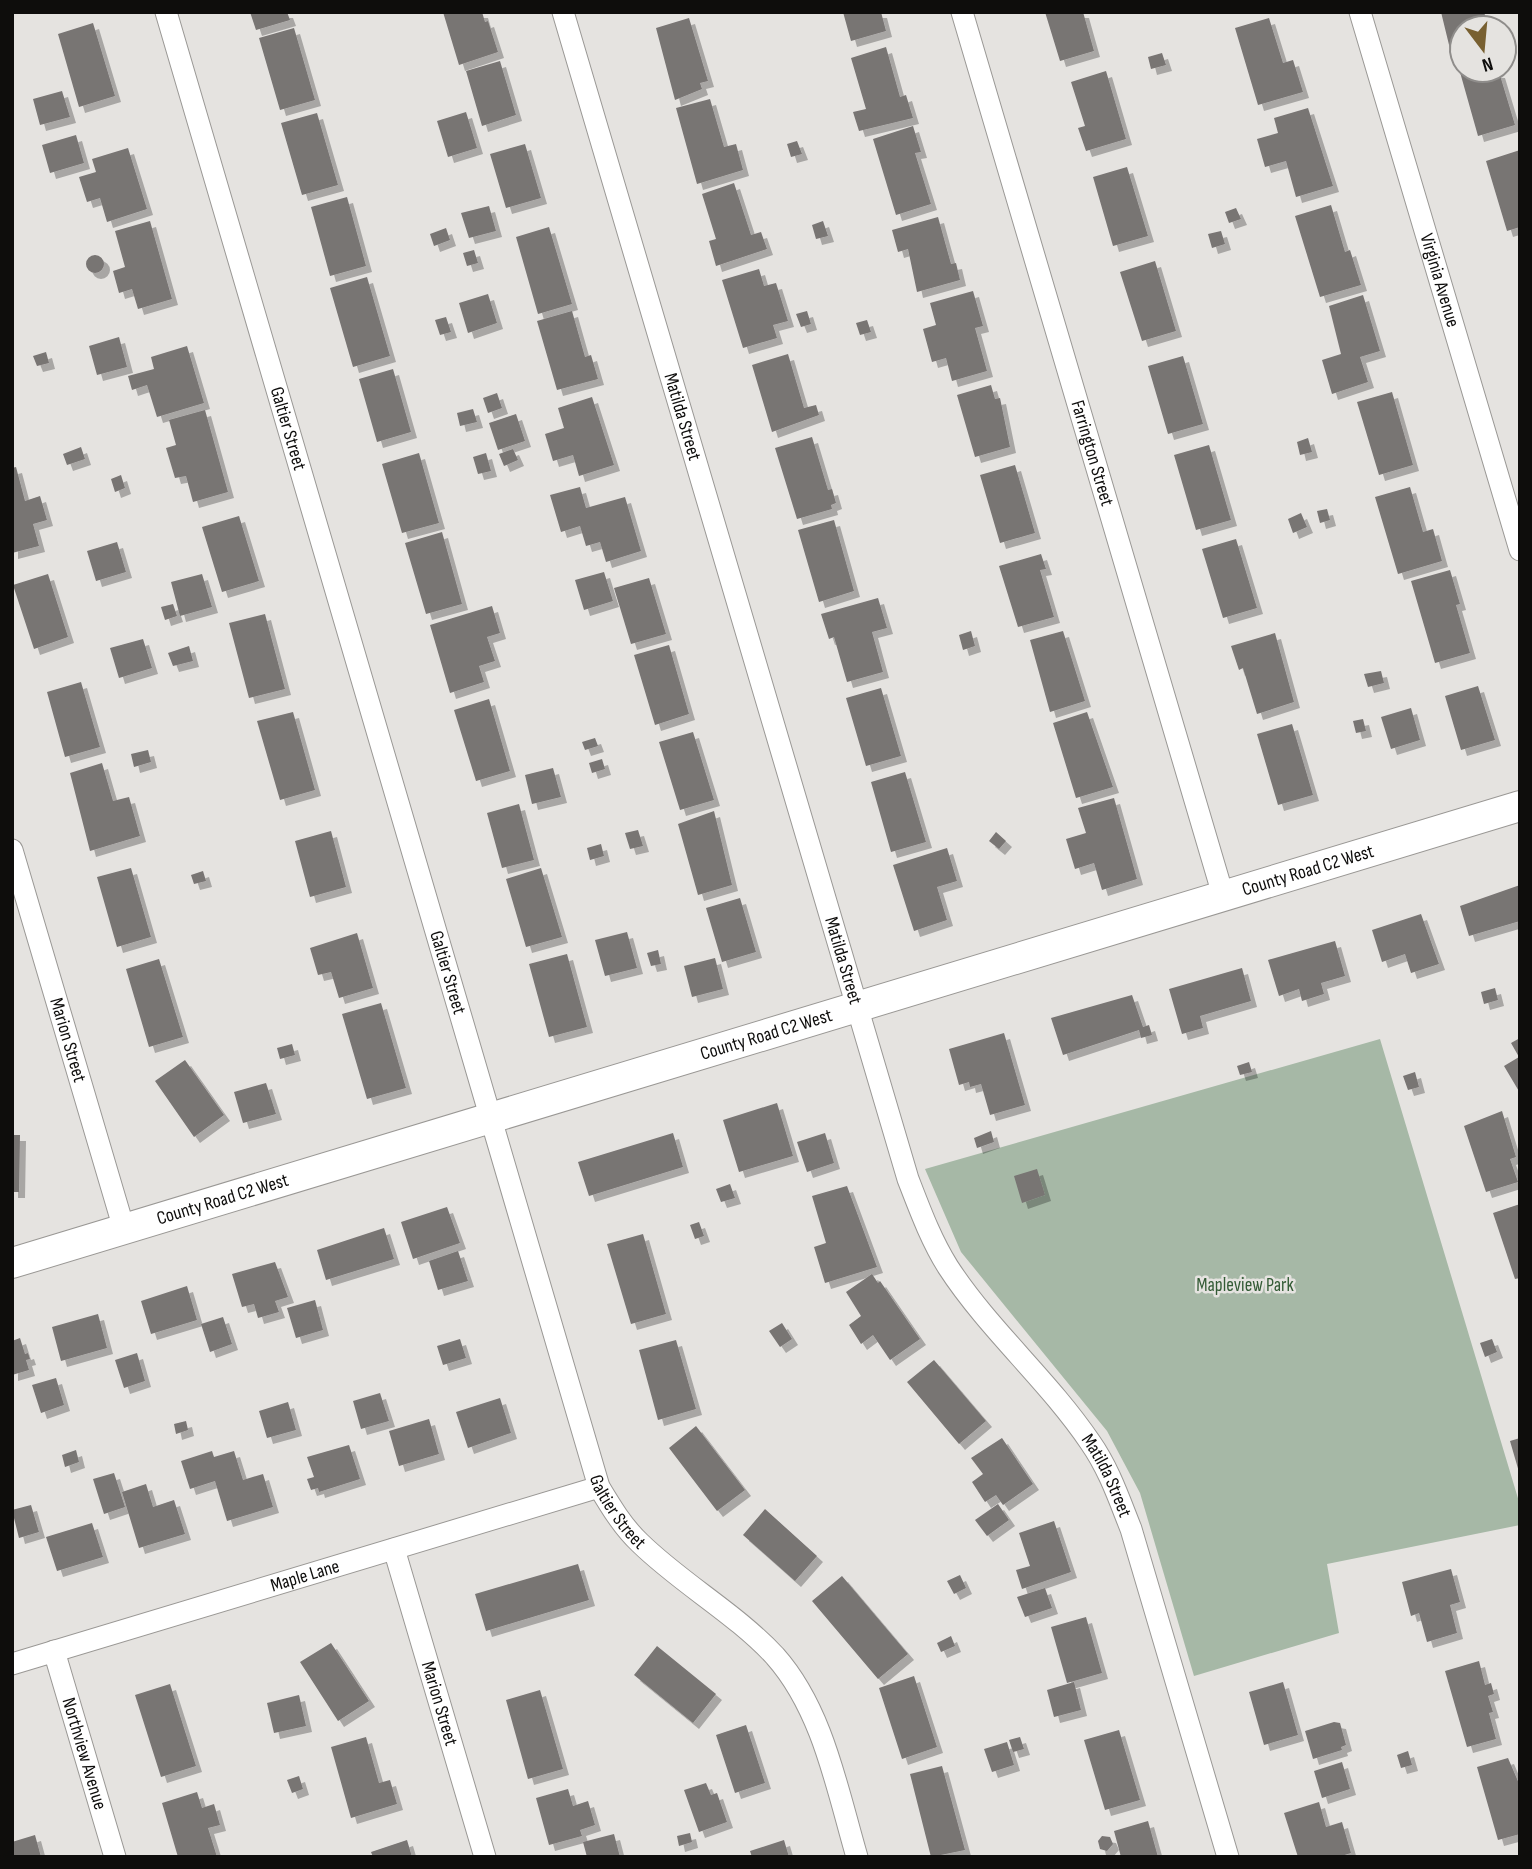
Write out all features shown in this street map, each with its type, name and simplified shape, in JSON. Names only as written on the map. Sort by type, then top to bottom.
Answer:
[{"type":"street","name":"Galtier Street","points":[[166,12],[599,1487],[615,1514],[639,1542],[748,1631],[775,1656],[798,1687],[816,1722],[857,1857]]},
{"type":"street","name":"Matilda Street","points":[[563,12],[908,1179],[926,1226],[948,1267],[1085,1434],[1114,1483],[1135,1543],[1228,1857]]},
{"type":"street","name":"Farrington Street","points":[[962,12],[1223,895]]},
{"type":"street","name":"Virginia Avenue","points":[[1360,12],[1520,550]]},
{"type":"street","name":"County Road C2 West","points":[[12,1263],[1520,806]]},
{"type":"street","name":"Marion Street","points":[[12,850],[124,1229]]},
{"type":"street","name":"Maple Lane","points":[[12,1664],[599,1487]]},
{"type":"street","name":"Marion Street","points":[[394,1549],[485,1857]]},
{"type":"street","name":"Northview Avenue","points":[[54,1651],[115,1857]]},
{"type":"green space","name":"Mapleview Park","points":[[1380,1039],[1520,1505],[1520,1525],[1327,1564],[1339,1633],[1194,1676],[1140,1493],[1107,1431],[961,1252],[925,1169]]},
{"type":"building","points":[[250,12],[287,12],[290,20],[256,30]]},
{"type":"building","points":[[443,12],[482,12],[485,22],[488,21],[498,52],[459,65]]},
{"type":"building","points":[[843,12],[881,12],[886,31],[851,41]]},
{"type":"building","points":[[1045,12],[1083,12],[1094,51],[1060,61]]},
{"type":"building","points":[[1441,12],[1484,12],[1448,14],[1448,41]]},
{"type":"building","points":[[689,18],[708,81],[700,83],[702,89],[675,100],[656,28]]},
{"type":"building","points":[[1269,18],[1283,63],[1293,60],[1303,92],[1258,105],[1235,28]]},
{"type":"building","points":[[93,23],[115,96],[79,107],[58,34]]},
{"type":"building","points":[[294,28],[315,100],[280,110],[259,38]]},
{"type":"building","points":[[886,47],[900,97],[906,95],[913,118],[859,131],[853,112],[866,109],[851,58]]},
{"type":"building","points":[[1162,53],[1166,65],[1151,69],[1148,57]]},
{"type":"building","points":[[500,61],[516,115],[482,126],[466,71]]},
{"type":"building","points":[[1106,71],[1126,139],[1086,151],[1078,128],[1085,126],[1071,82]]},
{"type":"building","points":[[1463,84],[1503,84],[1515,125],[1478,136]]},
{"type":"building","points":[[62,91],[70,117],[40,125],[33,99]]},
{"type":"building","points":[[710,99],[724,147],[736,144],[743,170],[697,184],[676,108]]},
{"type":"building","points":[[1308,108],[1333,186],[1296,197],[1286,161],[1265,167],[1257,139],[1278,133],[1274,118]]},
{"type":"building","points":[[466,112],[477,148],[448,157],[437,121]]},
{"type":"building","points":[[317,113],[338,185],[302,195],[281,123]]},
{"type":"building","points":[[913,126],[921,152],[915,153],[931,204],[896,215],[873,139]]},
{"type":"building","points":[[76,135],[84,163],[50,173],[42,145]]},
{"type":"building","points":[[797,141],[802,154],[791,157],[787,144]]},
{"type":"building","points":[[525,144],[541,198],[506,208],[490,154]]},
{"type":"building","points":[[128,148],[147,209],[107,222],[100,198],[87,202],[79,177],[96,172],[92,159]]},
{"type":"building","points":[[1520,150],[1520,227],[1507,231],[1486,161]]},
{"type":"building","points":[[1127,167],[1148,236],[1113,246],[1093,177]]},
{"type":"building","points":[[734,183],[751,235],[761,232],[767,249],[716,266],[709,241],[716,239],[702,194]]},
{"type":"building","points":[[347,197],[366,266],[330,276],[311,207]]},
{"type":"building","points":[[1331,205],[1345,252],[1350,250],[1361,285],[1320,297],[1295,216]]},
{"type":"building","points":[[489,206],[496,231],[469,238],[461,213]]},
{"type":"building","points":[[1236,208],[1241,219],[1229,223],[1225,212]]},
{"type":"building","points":[[938,217],[951,264],[956,263],[960,280],[917,292],[908,249],[898,252],[892,230]]},
{"type":"building","points":[[150,221],[172,299],[138,309],[132,289],[119,293],[113,271],[125,267],[115,231]]},
{"type":"building","points":[[823,221],[828,236],[816,239],[812,225]]},
{"type":"building","points":[[549,227],[572,304],[538,314],[516,237]]},
{"type":"building","points":[[446,228],[450,240],[434,246],[430,234]]},
{"type":"building","points":[[1221,231],[1225,244],[1212,248],[1208,234]]},
{"type":"building","points":[[474,250],[478,263],[467,266],[463,253]]},
{"type":"building","points":[[95,255],[101,258],[104,264],[101,270],[95,273],[89,270],[86,264],[89,258]]},
{"type":"building","points":[[1155,261],[1176,331],[1142,341],[1120,272]]},
{"type":"building","points":[[759,269],[764,286],[776,283],[788,321],[773,325],[777,338],[743,348],[722,280]]},
{"type":"building","points":[[367,277],[390,356],[353,367],[330,288]]},
{"type":"building","points":[[973,291],[983,326],[975,328],[987,371],[952,381],[946,358],[932,362],[923,329],[936,325],[930,303]]},
{"type":"building","points":[[488,294],[497,323],[468,333],[459,303]]},
{"type":"building","points":[[1363,295],[1380,351],[1360,357],[1368,382],[1332,394],[1322,360],[1341,354],[1329,306]]},
{"type":"building","points":[[572,311],[585,357],[591,355],[598,379],[557,390],[537,321]]},
{"type":"building","points":[[807,311],[811,324],[801,327],[796,314]]},
{"type":"building","points":[[446,317],[451,332],[440,335],[435,320]]},
{"type":"building","points":[[867,320],[871,332],[860,335],[856,323]]},
{"type":"building","points":[[119,337],[127,367],[97,375],[89,346]]},
{"type":"building","points":[[187,346],[204,403],[157,417],[147,385],[132,390],[128,376],[154,369],[151,357]]},
{"type":"building","points":[[46,352],[49,363],[37,366],[33,356]]},
{"type":"building","points":[[788,354],[804,408],[816,405],[819,415],[772,432],[752,365]]},
{"type":"building","points":[[1183,356],[1203,424],[1168,434],[1148,366]]},
{"type":"building","points":[[393,369],[411,432],[377,442],[359,379]]},
{"type":"building","points":[[991,385],[995,399],[1000,398],[1010,447],[975,457],[957,395]]},
{"type":"building","points":[[1392,392],[1413,465],[1379,475],[1357,402]]},
{"type":"building","points":[[497,393],[502,408],[488,413],[483,398]]},
{"type":"building","points":[[592,397],[614,465],[579,476],[573,455],[553,461],[545,434],[564,428],[558,408]]},
{"type":"building","points":[[473,409],[477,422],[460,426],[457,413]]},
{"type":"building","points":[[205,410],[228,492],[193,502],[186,476],[175,478],[166,448],[176,445],[169,420]]},
{"type":"building","points":[[516,414],[525,441],[498,450],[489,423]]},
{"type":"building","points":[[812,437],[828,490],[832,489],[836,503],[831,505],[832,509],[797,519],[775,448]]},
{"type":"building","points":[[1308,438],[1312,452],[1300,455],[1297,442]]},
{"type":"building","points":[[1209,445],[1231,520],[1196,530],[1174,455]]},
{"type":"building","points":[[81,447],[85,459],[67,465],[63,454]]},
{"type":"building","points":[[513,449],[518,460],[504,466],[499,454]]},
{"type":"building","points":[[419,453],[439,523],[402,533],[382,464]]},
{"type":"building","points":[[486,453],[491,471],[478,474],[473,457]]},
{"type":"building","points":[[1015,465],[1035,533],[1000,543],[980,475]]},
{"type":"building","points":[[16,467],[25,501],[40,496],[47,520],[33,524],[39,546],[12,553],[12,468]]},
{"type":"building","points":[[121,475],[125,488],[115,492],[111,479]]},
{"type":"building","points":[[580,487],[586,508],[625,497],[641,551],[606,562],[600,542],[586,546],[580,526],[561,532],[550,495]]},
{"type":"building","points":[[1410,487],[1423,532],[1433,529],[1442,561],[1398,574],[1375,497]]},
{"type":"building","points":[[1327,509],[1330,520],[1320,523],[1317,511]]},
{"type":"building","points":[[1301,513],[1307,527],[1293,533],[1288,519]]},
{"type":"building","points":[[239,516],[259,581],[222,592],[202,527]]},
{"type":"building","points":[[834,520],[854,591],[819,602],[798,530]]},
{"type":"building","points":[[442,532],[462,604],[426,614],[405,543]]},
{"type":"building","points":[[1236,539],[1257,608],[1223,618],[1202,549]]},
{"type":"building","points":[[117,542],[126,572],[96,581],[87,551]]},
{"type":"building","points":[[1041,554],[1046,569],[1040,570],[1054,617],[1018,627],[999,566]]},
{"type":"building","points":[[1450,570],[1460,604],[1456,605],[1470,653],[1435,663],[1411,581]]},
{"type":"building","points":[[604,572],[613,601],[584,610],[575,580]]},
{"type":"building","points":[[48,574],[68,637],[34,649],[13,585]]},
{"type":"building","points":[[202,574],[212,607],[180,616],[171,582]]},
{"type":"building","points":[[649,578],[666,634],[631,644],[614,588]]},
{"type":"building","points":[[878,598],[887,628],[872,632],[883,672],[847,682],[834,637],[829,639],[821,614]]},
{"type":"building","points":[[173,604],[177,616],[165,620],[161,607]]},
{"type":"building","points":[[492,606],[500,633],[487,637],[495,661],[479,666],[484,682],[450,693],[430,625]]},
{"type":"building","points":[[265,614],[285,689],[249,698],[229,623]]},
{"type":"building","points":[[971,631],[975,646],[963,650],[959,635]]},
{"type":"building","points":[[1063,631],[1085,701],[1050,712],[1030,640]]},
{"type":"building","points":[[1275,633],[1294,702],[1257,714],[1243,668],[1239,670],[1231,646]]},
{"type":"building","points":[[143,639],[152,668],[119,678],[110,648]]},
{"type":"building","points":[[669,645],[689,714],[655,725],[634,655]]},
{"type":"building","points":[[189,646],[193,661],[173,666],[168,653]]},
{"type":"building","points":[[1381,671],[1384,683],[1368,687],[1364,674]]},
{"type":"building","points":[[81,682],[100,747],[65,757],[47,692]]},
{"type":"building","points":[[1478,686],[1495,740],[1461,750],[1445,696]]},
{"type":"building","points":[[881,688],[901,756],[866,766],[846,698]]},
{"type":"building","points":[[489,699],[510,771],[476,781],[454,710]]},
{"type":"building","points":[[1411,708],[1420,740],[1391,749],[1381,717]]},
{"type":"building","points":[[293,712],[315,790],[280,800],[257,721]]},
{"type":"building","points":[[1087,712],[1113,787],[1076,798],[1053,723]]},
{"type":"building","points":[[1363,719],[1366,731],[1356,733],[1353,721]]},
{"type":"building","points":[[1292,724],[1313,795],[1278,805],[1257,734]]},
{"type":"building","points":[[693,732],[714,800],[680,810],[659,742]]},
{"type":"building","points":[[595,738],[598,746],[585,750],[582,742]]},
{"type":"building","points":[[148,750],[151,762],[134,767],[131,754]]},
{"type":"building","points":[[602,759],[605,769],[592,773],[589,763]]},
{"type":"building","points":[[102,763],[113,801],[129,797],[140,836],[90,851],[70,773]]},
{"type":"building","points":[[553,768],[561,797],[532,804],[525,775]]},
{"type":"building","points":[[905,772],[926,842],[891,852],[871,782]]},
{"type":"building","points":[[1114,798],[1137,879],[1102,890],[1094,863],[1075,869],[1066,839],[1086,833],[1078,808]]},
{"type":"building","points":[[519,804],[534,860],[502,868],[487,813]]},
{"type":"building","points":[[714,811],[732,885],[698,895],[678,824]]},
{"type":"building","points":[[638,830],[643,846],[630,849],[625,833]]},
{"type":"building","points":[[331,831],[346,887],[310,897],[295,841]]},
{"type":"building","points":[[996,832],[1006,841],[999,849],[989,841]]},
{"type":"building","points":[[601,844],[604,856],[590,860],[587,848]]},
{"type":"building","points":[[947,848],[957,881],[937,887],[947,920],[914,931],[893,865]]},
{"type":"building","points":[[131,868],[151,937],[117,947],[97,877]]},
{"type":"building","points":[[541,868],[562,937],[526,947],[506,879]]},
{"type":"building","points":[[203,871],[206,881],[194,884],[191,875]]},
{"type":"building","points":[[1520,885],[1520,921],[1469,936],[1460,906]]},
{"type":"building","points":[[740,898],[756,952],[722,962],[706,908]]},
{"type":"building","points":[[1421,914],[1439,964],[1411,973],[1405,954],[1382,962],[1372,930]]},
{"type":"building","points":[[627,932],[637,968],[605,976],[595,940]]},
{"type":"building","points":[[357,933],[373,988],[339,998],[331,972],[318,975],[310,948]]},
{"type":"building","points":[[1335,941],[1345,976],[1321,983],[1324,994],[1302,1001],[1299,989],[1279,996],[1268,960]]},
{"type":"building","points":[[658,950],[661,964],[651,966],[647,953]]},
{"type":"building","points":[[567,954],[587,1027],[549,1037],[529,964]]},
{"type":"building","points":[[715,958],[723,989],[692,997],[684,966]]},
{"type":"building","points":[[159,959],[183,1037],[149,1047],[126,969]]},
{"type":"building","points":[[1242,968],[1251,1001],[1200,1016],[1203,1028],[1182,1034],[1169,989]]},
{"type":"building","points":[[1495,988],[1498,1000],[1484,1004],[1481,992]]},
{"type":"building","points":[[1132,995],[1143,1027],[1149,1025],[1152,1035],[1141,1038],[1139,1030],[1063,1055],[1051,1018]]},
{"type":"building","points":[[381,1003],[406,1088],[367,1099],[342,1014]]},
{"type":"building","points":[[1004,1033],[1025,1105],[990,1115],[981,1084],[970,1087],[969,1082],[959,1085],[949,1049]]},
{"type":"building","points":[[1520,1038],[1520,1093],[1504,1066],[1519,1057],[1511,1043]]},
{"type":"building","points":[[292,1044],[295,1055],[280,1059],[277,1048]]},
{"type":"building","points":[[185,1060],[224,1115],[194,1137],[155,1081]]},
{"type":"building","points":[[1249,1062],[1252,1072],[1240,1075],[1237,1066]]},
{"type":"building","points":[[1415,1072],[1419,1087],[1408,1090],[1403,1076]]},
{"type":"building","points":[[266,1083],[276,1114],[243,1123],[234,1092]]},
{"type":"building","points":[[777,1103],[793,1156],[739,1172],[723,1120]]},
{"type":"building","points":[[1502,1111],[1516,1157],[1510,1159],[1518,1182],[1486,1192],[1464,1126]]},
{"type":"building","points":[[991,1131],[994,1142],[977,1148],[974,1138]]},
{"type":"building","points":[[673,1133],[683,1167],[589,1196],[578,1162]]},
{"type":"building","points":[[825,1133],[834,1163],[807,1172],[797,1142]]},
{"type":"building","points":[[12,1135],[20,1135],[19,1192],[12,1192]]},
{"type":"building","points":[[1037,1169],[1045,1195],[1022,1203],[1014,1176]]},
{"type":"building","points":[[730,1184],[735,1198],[721,1202],[716,1189]]},
{"type":"building","points":[[847,1186],[877,1267],[825,1283],[814,1247],[826,1243],[812,1196]]},
{"type":"building","points":[[1520,1204],[1520,1278],[1515,1279],[1493,1213]]},
{"type":"building","points":[[447,1207],[460,1243],[413,1259],[401,1222]]},
{"type":"building","points":[[699,1222],[704,1236],[695,1239],[690,1225]]},
{"type":"building","points":[[384,1228],[394,1259],[326,1280],[317,1250]]},
{"type":"building","points":[[643,1234],[666,1314],[631,1324],[607,1244]]},
{"type":"building","points":[[458,1251],[468,1281],[438,1290],[429,1261]]},
{"type":"building","points":[[275,1262],[288,1297],[275,1301],[279,1312],[258,1318],[254,1304],[242,1307],[232,1274]]},
{"type":"building","points":[[872,1274],[878,1283],[880,1281],[920,1339],[890,1360],[873,1335],[861,1344],[849,1325],[861,1316],[846,1292]]},
{"type":"building","points":[[187,1286],[197,1320],[151,1334],[141,1301]]},
{"type":"building","points":[[315,1300],[323,1330],[296,1338],[287,1308]]},
{"type":"building","points":[[98,1314],[107,1348],[61,1361],[52,1327]]},
{"type":"building","points":[[223,1317],[232,1344],[210,1352],[201,1324]]},
{"type":"building","points":[[782,1323],[792,1339],[780,1347],[769,1331]]},
{"type":"building","points":[[20,1338],[25,1354],[28,1353],[30,1359],[26,1360],[29,1370],[12,1375],[12,1341]]},
{"type":"building","points":[[460,1339],[466,1358],[443,1365],[437,1346]]},
{"type":"building","points":[[1492,1339],[1497,1352],[1485,1357],[1480,1343]]},
{"type":"building","points":[[676,1340],[696,1409],[658,1420],[639,1350]]},
{"type":"building","points":[[137,1353],[145,1381],[124,1388],[115,1360]]},
{"type":"building","points":[[934,1360],[986,1421],[959,1444],[907,1382]]},
{"type":"building","points":[[56,1378],[64,1405],[41,1413],[32,1385]]},
{"type":"building","points":[[380,1393],[389,1421],[361,1429],[353,1401]]},
{"type":"building","points":[[500,1398],[511,1433],[468,1448],[456,1412]]},
{"type":"building","points":[[288,1402],[296,1430],[267,1438],[259,1411]]},
{"type":"building","points":[[429,1419],[439,1454],[399,1466],[389,1431]]},
{"type":"building","points":[[186,1421],[188,1430],[176,1434],[174,1424]]},
{"type":"building","points":[[696,1426],[745,1490],[717,1511],[669,1448]]},
{"type":"building","points":[[1002,1438],[1033,1484],[1003,1505],[996,1495],[985,1502],[972,1482],[983,1474],[971,1458]]},
{"type":"building","points":[[1520,1438],[1520,1471],[1519,1472],[1510,1441]]},
{"type":"building","points":[[349,1445],[360,1479],[319,1492],[318,1488],[311,1490],[307,1479],[314,1477],[307,1457]]},
{"type":"building","points":[[76,1450],[79,1462],[65,1467],[62,1455]]},
{"type":"building","points":[[212,1451],[214,1457],[234,1451],[243,1480],[263,1474],[273,1507],[227,1521],[215,1481],[190,1489],[181,1461]]},
{"type":"building","points":[[114,1473],[125,1507],[104,1514],[93,1479]]},
{"type":"building","points":[[146,1484],[153,1507],[174,1500],[185,1534],[139,1548],[122,1492]]},
{"type":"building","points":[[998,1504],[1009,1520],[987,1536],[975,1520]]},
{"type":"building","points":[[31,1505],[39,1532],[19,1538],[12,1510]]},
{"type":"building","points":[[765,1509],[817,1556],[795,1581],[743,1535]]},
{"type":"building","points":[[1054,1521],[1071,1572],[1022,1589],[1016,1570],[1030,1566],[1019,1533]]},
{"type":"building","points":[[92,1523],[103,1557],[57,1571],[46,1537]]},
{"type":"building","points":[[578,1564],[589,1600],[486,1631],[475,1594]]},
{"type":"building","points":[[1451,1569],[1460,1602],[1450,1605],[1457,1633],[1427,1642],[1419,1613],[1411,1616],[1402,1582]]},
{"type":"building","points":[[960,1575],[966,1588],[954,1594],[947,1581]]},
{"type":"building","points":[[842,1576],[908,1654],[878,1679],[812,1601]]},
{"type":"building","points":[[1045,1588],[1052,1608],[1025,1617],[1017,1597]]},
{"type":"building","points":[[1086,1617],[1102,1673],[1067,1683],[1051,1627]]},
{"type":"building","points":[[951,1636],[955,1646],[941,1652],[937,1643]]},
{"type":"building","points":[[331,1643],[369,1701],[338,1721],[300,1662]]},
{"type":"building","points":[[657,1646],[716,1694],[693,1723],[634,1675]]},
{"type":"building","points":[[1479,1661],[1485,1685],[1491,1683],[1494,1694],[1488,1696],[1493,1712],[1489,1713],[1496,1739],[1467,1747],[1445,1671]]},
{"type":"building","points":[[914,1676],[937,1747],[902,1759],[879,1688]]},
{"type":"building","points":[[1074,1682],[1081,1710],[1054,1717],[1047,1690]]},
{"type":"building","points":[[1283,1682],[1298,1735],[1264,1745],[1249,1692]]},
{"type":"building","points":[[170,1684],[196,1766],[161,1777],[135,1695]]},
{"type":"building","points":[[540,1690],[563,1769],[528,1779],[506,1700]]},
{"type":"building","points":[[299,1695],[306,1726],[274,1733],[267,1703]]},
{"type":"building","points":[[1334,1722],[1340,1723],[1346,1745],[1341,1747],[1342,1750],[1313,1759],[1305,1731]]},
{"type":"building","points":[[746,1725],[765,1783],[735,1793],[716,1735]]},
{"type":"building","points":[[1119,1730],[1140,1800],[1105,1810],[1084,1740]]},
{"type":"building","points":[[366,1737],[379,1783],[390,1780],[397,1804],[351,1818],[331,1747]]},
{"type":"building","points":[[1020,1737],[1024,1749],[1013,1752],[1009,1740]]},
{"type":"building","points":[[1007,1742],[1014,1765],[992,1772],[984,1749]]},
{"type":"building","points":[[1408,1751],[1412,1765],[1401,1768],[1397,1755]]},
{"type":"building","points":[[1508,1758],[1520,1786],[1520,1834],[1498,1840],[1477,1767]]},
{"type":"building","points":[[1342,1762],[1350,1789],[1322,1798],[1314,1771]]},
{"type":"building","points":[[942,1766],[965,1850],[931,1857],[910,1774]]},
{"type":"building","points":[[299,1776],[303,1789],[292,1793],[287,1780]]},
{"type":"building","points":[[706,1783],[711,1795],[717,1793],[727,1822],[699,1832],[684,1790]]},
{"type":"building","points":[[568,1789],[573,1806],[588,1801],[595,1825],[580,1830],[582,1836],[549,1845],[536,1798]]},
{"type":"building","points":[[197,1792],[202,1808],[214,1804],[220,1825],[208,1828],[217,1857],[178,1857],[162,1803]]},
{"type":"building","points":[[1319,1802],[1326,1827],[1342,1822],[1351,1853],[1338,1857],[1298,1857],[1284,1813]]},
{"type":"building","points":[[1148,1821],[1158,1857],[1121,1857],[1114,1831]]},
{"type":"building","points":[[690,1833],[692,1842],[679,1846],[677,1836]]},
{"type":"building","points":[[614,1834],[620,1857],[587,1857],[583,1842]]},
{"type":"building","points":[[35,1835],[41,1857],[12,1857],[12,1842]]},
{"type":"building","points":[[1102,1836],[1110,1837],[1113,1844],[1107,1851],[1100,1849],[1098,1841]]},
{"type":"building","points":[[407,1840],[412,1857],[373,1857],[371,1852]]},
{"type":"building","points":[[784,1840],[789,1857],[752,1857],[750,1851]]}]
